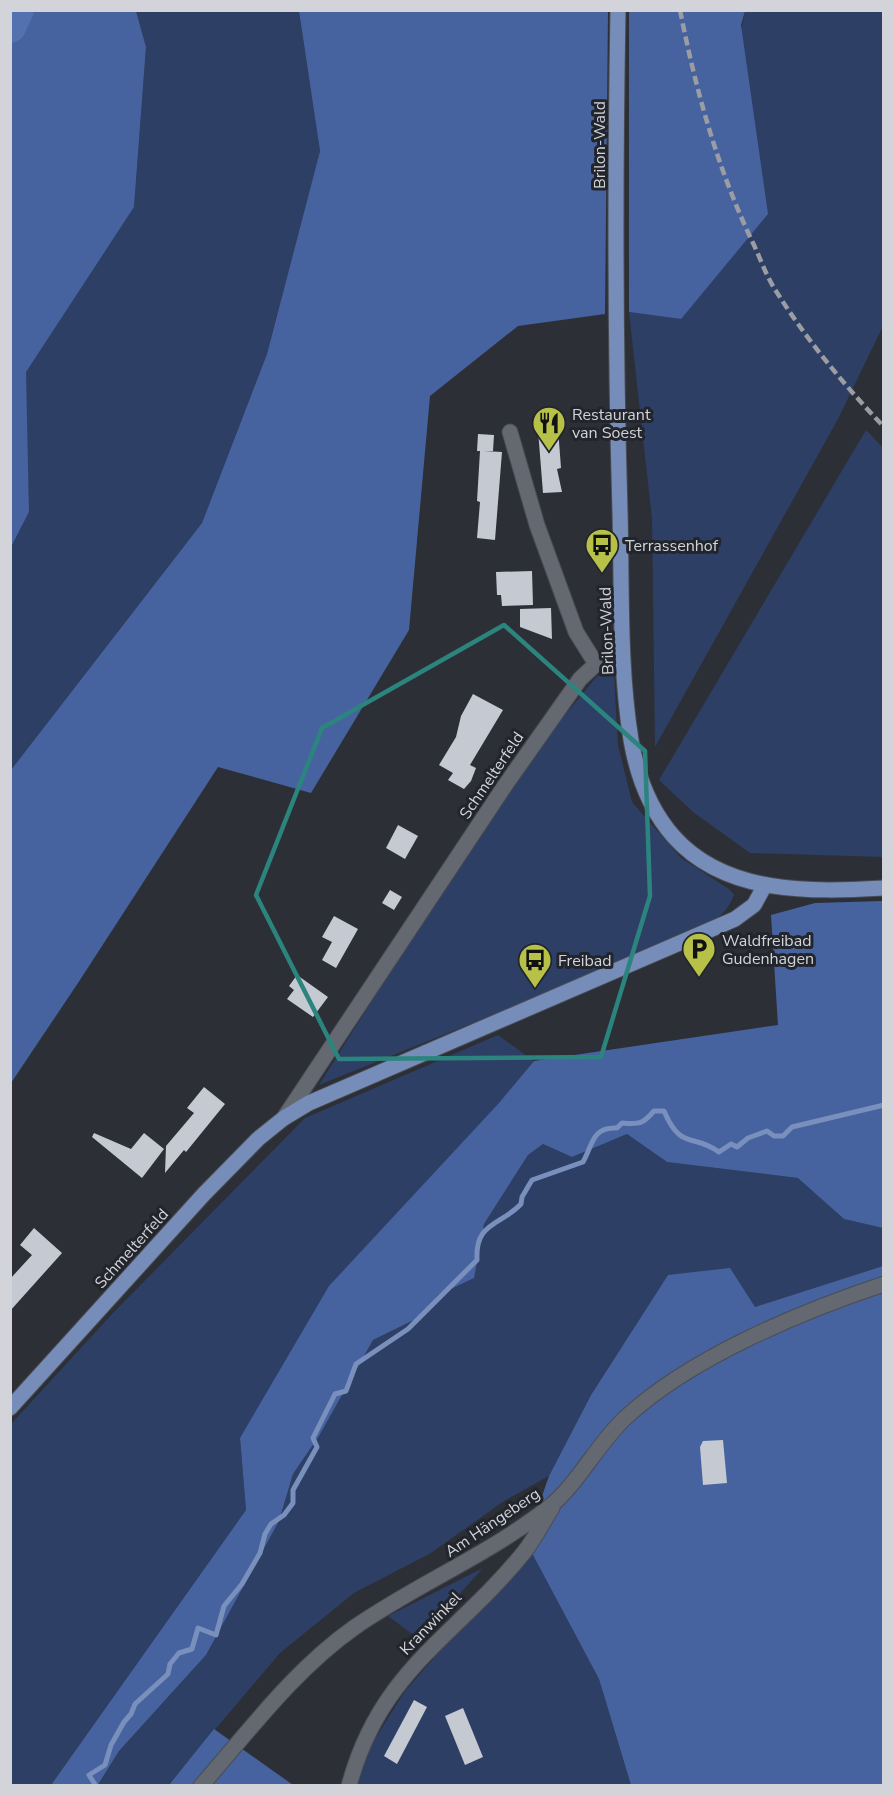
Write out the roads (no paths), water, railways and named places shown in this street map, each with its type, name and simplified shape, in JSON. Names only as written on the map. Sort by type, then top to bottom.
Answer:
[{"type":"main road","name":"Brilon-Wald","points":[[618,10],[617,404],[624,642],[631,741],[644,788],[653,808],[676,839],[714,868],[737,878],[765,885],[812,890],[884,888]]},
{"type":"main road","name":"Schmelterfeld","points":[[10,1408],[204,1194],[284,1118],[309,1103],[735,919],[754,905],[765,885]]},
{"type":"street","name":"Schmelterfeld","points":[[284,1118],[513,774],[580,679],[602,662],[576,632],[537,525],[510,432]]},
{"type":"street","name":"Am Hängeberg","points":[[201,1785],[291,1683],[342,1637],[372,1616],[451,1572],[513,1533],[557,1499],[607,1437],[638,1407],[672,1381],[722,1351],[884,1284]]},
{"type":"street","name":"Kranwinkel","points":[[349,1785],[366,1736],[392,1692],[419,1658],[511,1568],[527,1549],[557,1499]]},
{"type":"waterway","points":[[10,27],[18,10]]},
{"type":"waterway","points":[[96,1786],[89,1775],[105,1765],[111,1745],[135,1704],[168,1674],[170,1664],[179,1653],[192,1649],[198,1628],[216,1635],[224,1606],[242,1584],[260,1553],[265,1534],[271,1524],[284,1515],[293,1503],[293,1490],[317,1447],[313,1438],[335,1394],[346,1391],[356,1364],[408,1329],[477,1260],[480,1238],[490,1226],[521,1204],[522,1197],[532,1180],[583,1162],[594,1138],[603,1130],[617,1128],[622,1123],[640,1123],[654,1111],[664,1111],[676,1132],[682,1137],[710,1146],[719,1152],[731,1144],[737,1147],[748,1138],[767,1131],[774,1136],[783,1136],[792,1127],[884,1105]]},
{"type":"railway","points":[[680,10],[693,70],[718,157],[769,279],[813,344],[854,395],[884,427]]},
{"type":"place","name":"Restaurant van Soest","points":[[549,452]]},
{"type":"place","name":"Terrassenhof","points":[[602,574]]},
{"type":"place","name":"Waldfreibad Gudenhagen","points":[[699,978]]},
{"type":"place","name":"Freibad","points":[[535,989]]}]
